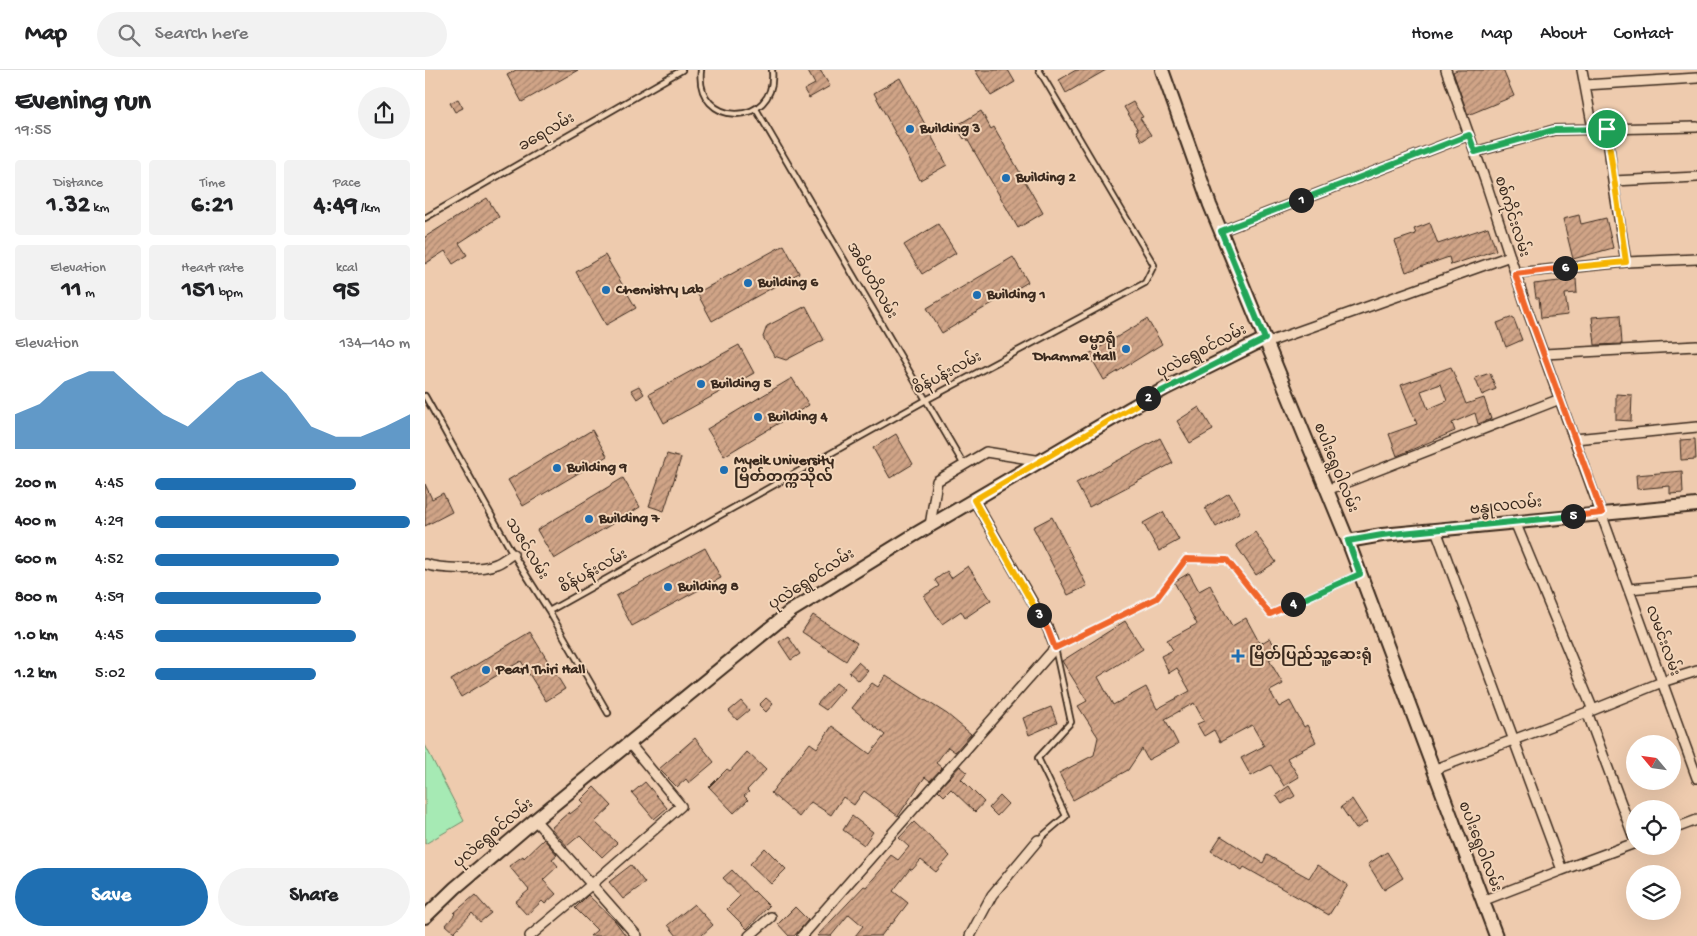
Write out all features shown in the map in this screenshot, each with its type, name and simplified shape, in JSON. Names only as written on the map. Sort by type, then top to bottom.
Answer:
[{"type":"street","name":"စပါးရွေဝါလမ်း","points":[[1162,70],[1221,231],[1348,541],[1496,936]]},
{"type":"street","name":"စစ်ကိုင်းလမ်း","points":[[1446,70],[1543,354],[1602,513]]},
{"type":"street","points":[[1582,70],[1593,129]]},
{"type":"street","points":[[1585,85],[1695,78]]},
{"type":"street","points":[[1475,152],[1554,130],[1697,127]]},
{"type":"street","points":[[1607,129],[1626,262]]},
{"type":"street","points":[[1221,231],[1469,135]]},
{"type":"street","points":[[1613,181],[1697,176]]},
{"type":"street","points":[[1265,341],[1510,256]]},
{"type":"street","points":[[1515,274],[1626,262],[1697,259]]},
{"type":"street","name":"ပုလဲရွေစင်လမ်း","points":[[425,917],[455,888],[535,820],[791,611],[930,526],[1166,388],[1265,341]]},
{"type":"street","points":[[1543,354],[1697,346]]},
{"type":"street","points":[[1327,490],[1560,399]]},
{"type":"street","points":[[1575,439],[1697,428]]},
{"type":"street","points":[[930,526],[937,481],[986,452],[1042,461]]},
{"type":"street","points":[[802,936],[1055,648],[1048,630],[974,500]]},
{"type":"street","name":"ဗန္ဓုလလမ်း","points":[[1348,541],[1382,535],[1697,505]]},
{"type":"street","name":"လမင်းလမ်း","points":[[1602,513],[1697,778]]},
{"type":"street","points":[[1515,522],[1590,711],[1626,816]]},
{"type":"street","points":[[1436,530],[1562,870]]},
{"type":"street","points":[[425,564],[434,567],[466,568],[494,565],[513,554]]},
{"type":"street","points":[[1629,589],[1697,583]]},
{"type":"street","points":[[1433,770],[1662,682],[1697,672]]},
{"type":"street","points":[[530,936],[681,806],[629,743]]},
{"type":"street","points":[[535,820],[637,936]]},
{"type":"street","points":[[1681,826],[1697,820]]},
{"type":"street","points":[[970,936],[992,895],[1038,840]]},
{"type":"street","points":[[1482,901],[1626,845]]},
{"type":"street","points":[[749,936],[771,917]]},
{"type":"lane","name":"ခရေလမ်း","points":[[425,218],[682,70]]},
{"type":"lane","points":[[701,70],[700,80],[703,92],[709,103],[720,111],[732,114],[744,114],[756,109],[765,101],[771,91],[772,70]]},
{"type":"lane","name":"စိန်ပန်းလမ်း","points":[[549,611],[926,400],[1145,283],[1154,265],[1039,70]]},
{"type":"lane","name":"အဓိပတိလမ်း","points":[[756,109],[964,465]]},
{"type":"lane","name":"သဇင်လမ်း","points":[[425,396],[513,554],[549,611],[608,713]]},
{"type":"lane","points":[[1038,840],[1066,816],[1037,758],[1071,722],[1055,648],[1157,598],[1186,559],[1227,560],[1270,614],[1360,574]]},
{"type":"green space","points":[[425,745],[464,821],[425,844]]},
{"type":"building","points":[[516,70],[578,70],[522,102],[507,75]]},
{"type":"building","points":[[807,70],[820,70],[830,86],[809,98],[804,90],[815,84]]},
{"type":"building","points":[[975,70],[1008,70],[1015,82],[991,96]]},
{"type":"building","points":[[1076,70],[1106,70],[1066,93],[1059,80]]},
{"type":"building","points":[[1457,70],[1503,70],[1514,96],[1468,115],[1453,72]]},
{"type":"building","name":"Building 3","points":[[900,78],[947,165],[920,180],[874,93]]},
{"type":"building","points":[[458,99],[463,108],[455,112],[450,103]]},
{"type":"building","points":[[1133,102],[1143,117],[1140,118],[1151,135],[1142,141],[1136,131],[1138,130],[1124,107]]},
{"type":"building","name":"Building 2","points":[[981,111],[991,129],[994,127],[1043,213],[1018,228],[966,137],[964,139],[956,126]]},
{"type":"building","points":[[487,198],[499,217],[459,243],[467,255],[453,264],[445,251],[425,264],[425,237]]},
{"type":"building","points":[[1579,215],[1581,224],[1606,218],[1613,248],[1573,259],[1563,219]]},
{"type":"building","points":[[1430,223],[1438,244],[1488,227],[1496,250],[1451,265],[1449,257],[1406,272],[1395,241],[1416,234],[1414,229]]},
{"type":"building","points":[[938,224],[956,253],[922,274],[904,245]]},
{"type":"building","name":"Building 6","points":[[784,245],[799,273],[712,321],[697,293]]},
{"type":"building","name":"Chemistry Lab","points":[[605,255],[636,308],[606,325],[576,272]]},
{"type":"building","name":"Building 1","points":[[1013,257],[1028,282],[942,333],[927,308]]},
{"type":"building","points":[[1576,279],[1577,293],[1565,294],[1568,315],[1541,318],[1539,298],[1536,298],[1534,284]]},
{"type":"building","points":[[806,306],[824,340],[786,360],[774,356],[763,337],[767,326]]},
{"type":"building","points":[[1620,315],[1622,344],[1595,345],[1592,317]]},
{"type":"building","points":[[1513,317],[1522,340],[1506,347],[1497,323]]},
{"type":"building","name":"ဓမ္မာရုံ Dhamma Hall","points":[[1147,319],[1162,344],[1104,380],[1089,354]]},
{"type":"building","name":"Building 5","points":[[739,345],[754,373],[664,423],[649,394]]},
{"type":"building","points":[[1451,367],[1466,404],[1484,398],[1491,419],[1478,424],[1475,413],[1452,423],[1455,431],[1397,456],[1389,434],[1417,424],[1401,385]],"holes":[[[1441,384],[1447,401],[1428,409],[1421,391]]]},
{"type":"building","points":[[1490,373],[1496,389],[1482,395],[1475,378]]},
{"type":"building","name":"Building 4","points":[[792,378],[809,405],[724,456],[707,429]]},
{"type":"building","points":[[639,386],[644,394],[637,399],[631,390]]},
{"type":"building","points":[[1616,394],[1632,395],[1631,421],[1616,420]]},
{"type":"building","points":[[1199,407],[1213,430],[1190,443],[1177,421]]},
{"type":"building","name":"Building 9","points":[[592,430],[607,456],[523,506],[508,480]]},
{"type":"building","points":[[896,434],[913,464],[890,478],[873,448]]},
{"type":"building","points":[[1160,438],[1173,463],[1089,507],[1076,483]]},
{"type":"building","points":[[1695,439],[1696,459],[1681,460],[1680,440]]},
{"type":"building","points":[[667,454],[681,458],[664,511],[649,506]]},
{"type":"building","points":[[1682,471],[1683,493],[1670,494],[1670,486],[1637,489],[1636,475]]},
{"type":"building","name":"Building 7","points":[[623,478],[640,507],[554,559],[537,530]]},
{"type":"building","points":[[425,484],[432,499],[443,493],[452,512],[425,526]]},
{"type":"building","points":[[1229,493],[1240,512],[1216,527],[1205,508]]},
{"type":"building","points":[[1163,512],[1179,540],[1159,551],[1143,523]]},
{"type":"building","points":[[1052,517],[1087,586],[1068,595],[1033,527]]},
{"type":"building","points":[[1255,532],[1276,562],[1256,575],[1236,545]]},
{"type":"building","name":"Building 8","points":[[705,548],[721,578],[632,626],[616,596]]},
{"type":"building","points":[[968,566],[991,600],[965,618],[961,611],[942,624],[924,596],[939,586],[935,580],[947,571],[951,578]]},
{"type":"building","points":[[1189,573],[1199,591],[1210,585],[1232,626],[1246,618],[1260,644],[1270,638],[1279,654],[1269,660],[1283,684],[1270,691],[1279,707],[1290,701],[1304,727],[1307,725],[1316,742],[1287,758],[1299,777],[1284,786],[1271,765],[1251,776],[1241,758],[1264,746],[1252,725],[1220,742],[1214,730],[1204,736],[1197,724],[1204,721],[1194,703],[1165,719],[1178,744],[1148,760],[1142,749],[1128,770],[1073,800],[1059,773],[1094,755],[1098,737],[1078,706],[1087,701],[1062,661],[1125,621],[1143,649],[1098,677],[1113,705],[1146,687],[1157,709],[1190,691],[1177,668],[1169,673],[1161,656],[1173,650],[1167,640],[1197,624],[1174,582]]},
{"type":"building","points":[[813,615],[857,643],[846,661],[802,632]]},
{"type":"building","name":"Pearl Thiri Hall","points":[[530,632],[565,689],[546,701],[521,661],[461,697],[451,680]]},
{"type":"building","points":[[788,636],[800,654],[791,660],[779,642]]},
{"type":"building","points":[[858,662],[868,671],[859,681],[849,672]]},
{"type":"building","points":[[886,675],[947,714],[971,734],[955,752],[948,747],[936,763],[942,768],[930,781],[925,777],[898,816],[864,791],[854,805],[843,797],[831,815],[811,802],[799,817],[771,793],[810,743],[817,748],[832,726],[870,754],[885,735],[852,708],[872,683],[878,687]]},
{"type":"building","points":[[836,683],[844,689],[826,710],[817,704]]},
{"type":"building","points":[[766,698],[773,704],[766,712],[759,705]]},
{"type":"building","points":[[741,701],[749,710],[737,720],[729,711]]},
{"type":"building","points":[[1051,707],[1057,723],[1029,735],[1023,718]]},
{"type":"building","points":[[695,738],[714,762],[689,783],[686,779],[677,787],[659,769]]},
{"type":"building","points":[[747,752],[766,770],[747,790],[749,792],[744,796],[748,800],[734,813],[709,787],[727,769],[730,771]]},
{"type":"building","points":[[960,766],[967,772],[961,779],[984,802],[975,812],[951,789],[944,796],[938,790]]},
{"type":"building","points":[[645,782],[667,808],[654,819],[632,793]]},
{"type":"building","points":[[1289,786],[1295,796],[1282,804],[1276,795]]},
{"type":"building","points":[[594,787],[612,806],[595,822],[617,843],[602,857],[580,835],[567,846],[551,828],[569,812],[570,814],[584,803],[581,800]]},
{"type":"building","points":[[1000,796],[1008,804],[997,816],[989,808]]},
{"type":"building","points":[[1352,799],[1367,822],[1356,829],[1341,807]]},
{"type":"building","points":[[852,816],[873,832],[864,845],[843,830]]},
{"type":"building","points":[[914,822],[950,856],[936,872],[921,860],[912,870],[910,869],[893,891],[908,903],[881,936],[855,936],[863,926],[849,914],[831,936],[817,936],[864,886],[866,887],[887,863],[885,862],[891,855],[898,860],[909,847],[899,838]]},
{"type":"building","points":[[1221,836],[1263,863],[1267,855],[1309,878],[1317,865],[1348,885],[1329,915],[1244,867],[1242,870],[1211,851]]},
{"type":"building","points":[[544,839],[557,855],[552,859],[558,866],[543,880],[556,894],[545,904],[542,901],[527,915],[515,902],[529,890],[509,866],[523,856],[524,858]]},
{"type":"building","points":[[765,848],[786,869],[771,884],[750,864]]},
{"type":"building","points":[[1387,852],[1403,878],[1384,890],[1368,864]]},
{"type":"building","points":[[631,865],[645,883],[623,899],[609,882]]},
{"type":"building","points":[[732,870],[769,906],[747,929],[727,909],[740,896],[723,878]]},
{"type":"building","points":[[475,895],[491,913],[480,922],[472,913],[454,932],[446,925],[454,913]]},
{"type":"building","points":[[588,895],[615,921],[626,936],[590,936],[597,930],[575,908]]},
{"type":"building","points":[[694,904],[713,925],[701,936],[677,936],[668,925]]},
{"type":"building","points":[[795,907],[808,920],[794,936],[789,936],[778,924]]},
{"type":"place","name":"Building 3","points":[[910,129]]},
{"type":"place","name":"Building 2","points":[[1006,178]]},
{"type":"place","name":"Building 6","points":[[748,283]]},
{"type":"place","name":"Chemistry Lab","points":[[606,290]]},
{"type":"place","name":"Building 1","points":[[977,295]]},
{"type":"place","name":"ဓမ္မာရုံ Dhamma Hall","points":[[1126,349]]},
{"type":"place","name":"Building 5","points":[[701,384]]},
{"type":"place","name":"Building 4","points":[[758,417]]},
{"type":"place","name":"Building 9","points":[[557,468]]},
{"type":"place","name":"Myeik University မြိတ်တက္ကသိုလ်","points":[[724,470]]},
{"type":"place","name":"Building 7","points":[[589,519]]},
{"type":"place","name":"Building 8","points":[[668,587]]},
{"type":"place","name":"မြိတ်ပြည်သူ့ဆေးရုံ","points":[[1238,656]]},
{"type":"place","name":"Pearl Thiri Hall","points":[[486,670]]},
{"type":"route","points":[[1607,129],[1626,262],[1515,274],[1602,513],[1382,535],[1348,541],[1360,574],[1270,614],[1227,560],[1186,559],[1157,598],[1055,648],[1048,630],[974,500],[1166,388],[1265,339],[1221,231],[1469,135],[1475,152],[1554,130],[1607,129]]}]
